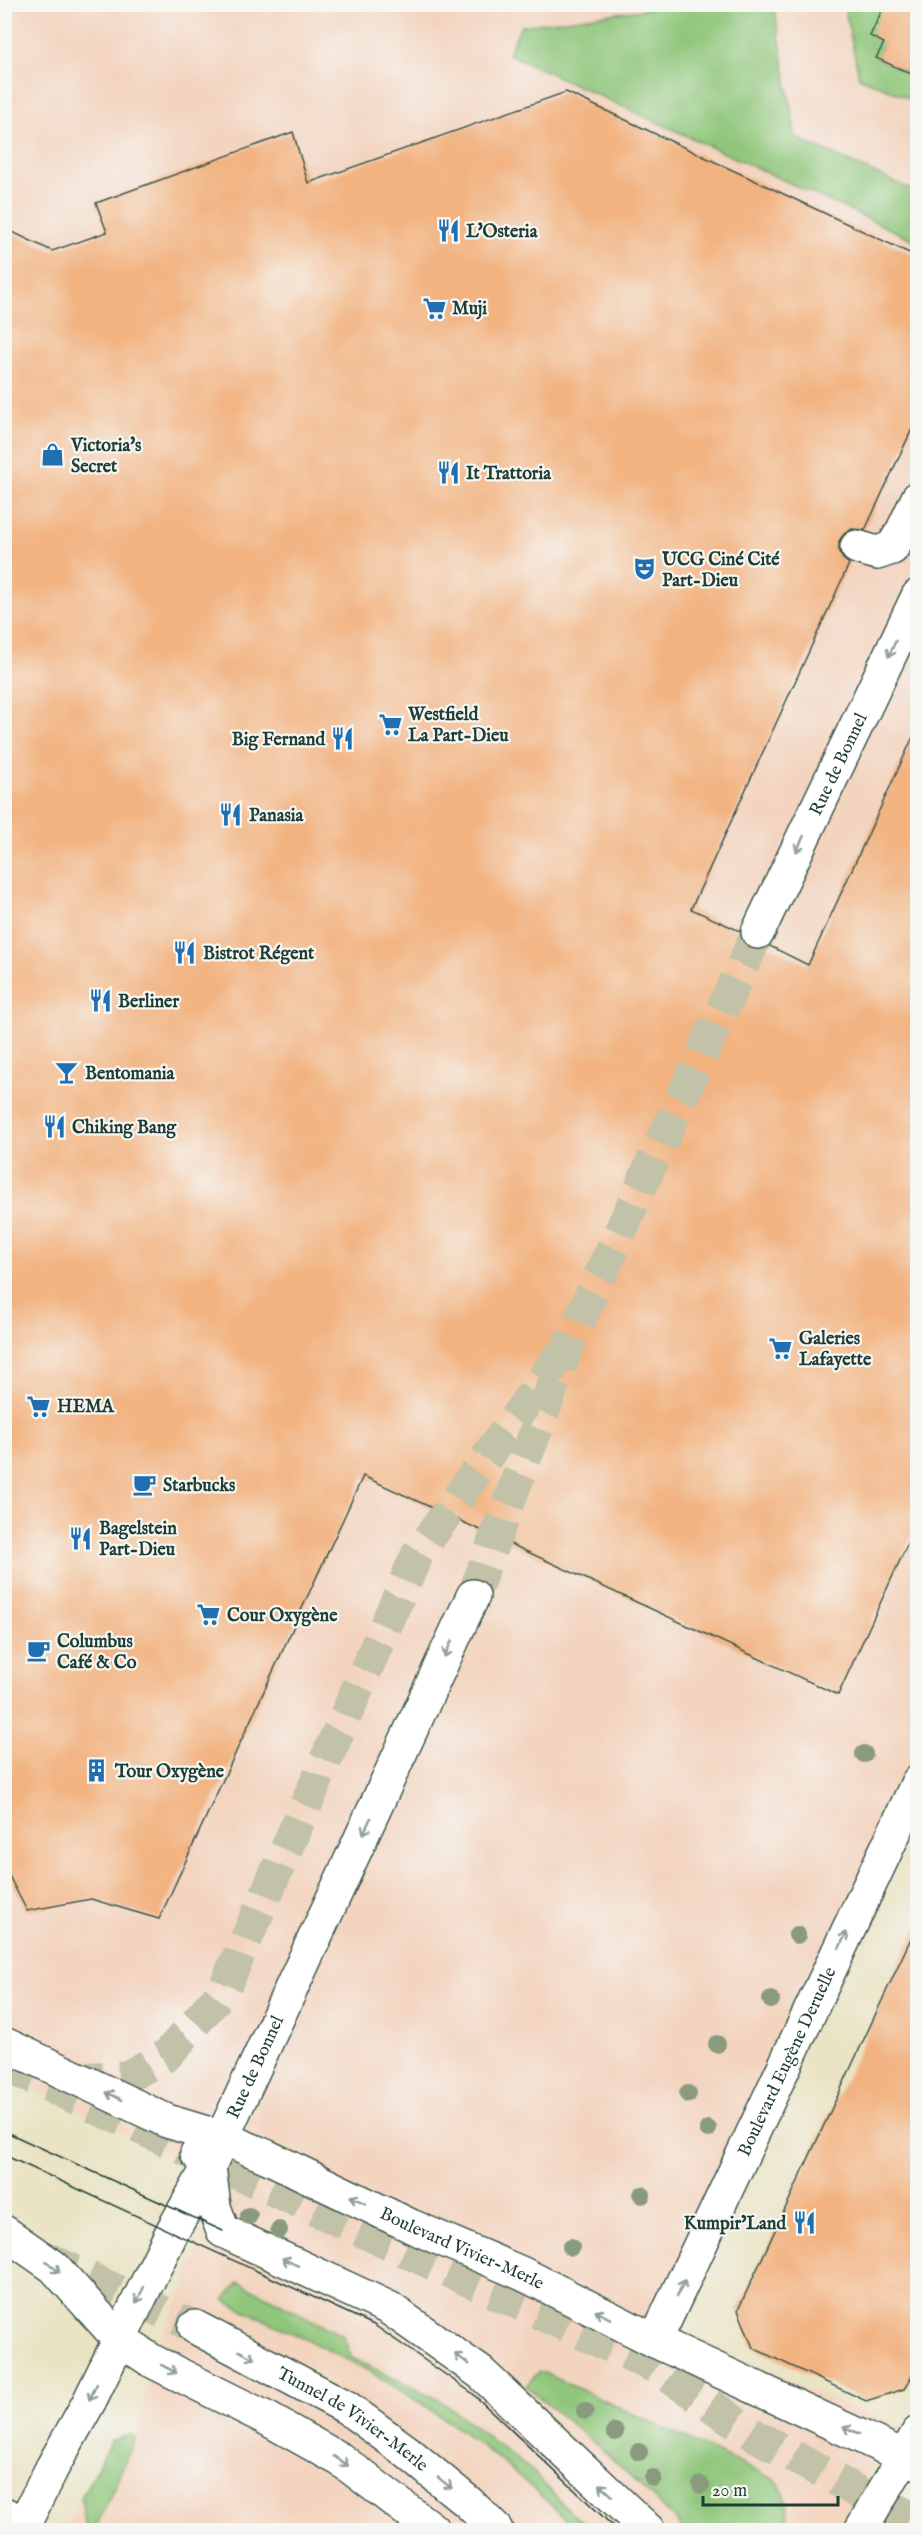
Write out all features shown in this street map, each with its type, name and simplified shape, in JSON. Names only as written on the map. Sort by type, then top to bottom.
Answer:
[{"type":"street","points":[[857,547],[877,553],[892,548],[918,498]]},
{"type":"street","name":"Rue de Bonnel","points":[[758,932],[918,596]]},
{"type":"street","name":"Rue de Bonnel","points":[[17,2522],[119,2339],[172,2232],[216,2152],[472,1596]]},
{"type":"street","name":"Boulevard Eugène Deruelle","points":[[655,2341],[907,1833],[918,1782]]},
{"type":"street","name":"Boulevard Vivier-Merle","points":[[4,2044],[167,2121],[216,2152],[411,2226],[523,2274],[655,2341],[913,2450]]},
{"type":"street","points":[[216,2152],[214,2206],[223,2231],[398,2314],[481,2373],[648,2530]]},
{"type":"street","points":[[4,2232],[54,2267],[119,2339],[152,2361],[266,2418],[341,2460],[433,2530]]},
{"type":"street","name":"Tunnel de Vivier-Merle","points":[[195,2327],[346,2407],[406,2451],[469,2503],[496,2530]]},
{"type":"street","points":[[861,2530],[913,2450]]},
{"type":"shaded area","points":[[4,5],[917,5],[917,1761],[655,2321],[897,2428],[837,2530],[65,2530],[111,2441],[128,2435],[136,2437],[152,2361],[228,2184],[5,2075]]},
{"type":"green space","points":[[678,5],[774,5],[796,138],[912,190],[917,180],[917,233],[914,240],[508,54],[521,26]]},
{"type":"green space","points":[[844,5],[885,5],[884,43],[876,58],[917,77],[917,102],[859,77]]},
{"type":"green space","points":[[239,2282],[343,2336],[352,2358],[441,2401],[532,2471],[573,2515],[598,2530],[576,2530],[507,2466],[458,2428],[406,2393],[341,2356],[224,2300]]},
{"type":"green space","points":[[540,2371],[774,2479],[788,2503],[788,2516],[783,2530],[683,2530],[674,2518],[608,2455],[526,2386]]},
{"type":"green space","points":[[128,2435],[136,2437],[95,2530],[86,2530],[81,2498],[111,2441]]},
{"type":"building","points":[[885,4],[918,4],[918,77],[876,58],[884,43],[870,36]]},
{"type":"building","name":"Westfield La Part-Dieu","points":[[566,92],[918,257],[918,416],[865,530],[852,529],[839,541],[839,552],[849,564],[691,909],[740,931],[742,942],[749,949],[760,951],[770,946],[808,965],[918,726],[918,1521],[838,1695],[363,1476],[159,1919],[91,1899],[27,1911],[4,1866],[4,228],[52,251],[107,232],[96,203],[293,132],[308,183]]},
{"type":"building","points":[[918,1923],[918,2367],[904,2389],[866,2401],[753,2348],[738,2310]]},
{"type":"tunnel","points":[[473,1596],[570,1341],[758,932]]},
{"type":"tunnel","points":[[69,2079],[127,2077],[167,2055],[223,1991],[417,1555],[570,1341]]},
{"type":"tunnel","points":[[4,2065],[655,2367],[756,2436],[865,2496],[918,2520]]},
{"type":"tunnel","points":[[44,2257],[195,2327]]},
{"type":"tram line","points":[[4,2131],[223,2231]]},
{"type":"tram line","points":[[4,2155],[374,2325],[472,2393],[617,2530]]},
{"type":"place","name":"L'Osteria","points":[[448,231]]},
{"type":"place","name":"Muji","points":[[434,308]]},
{"type":"place","name":"Victoria's Secret","points":[[53,455]]},
{"type":"place","name":"It Trattoria","points":[[448,473]]},
{"type":"place","name":"UCG Ciné Cité Part-Dieu","points":[[644,569]]},
{"type":"place","name":"Westfield La Part-Dieu","points":[[390,724]]},
{"type":"place","name":"Big Fernand","points":[[343,739]]},
{"type":"place","name":"Panasia","points":[[231,815]]},
{"type":"place","name":"Bistrot Régent","points":[[185,953]]},
{"type":"place","name":"Berliner","points":[[100,1001]]},
{"type":"place","name":"Bentomania","points":[[67,1073]]},
{"type":"place","name":"Chiking Bang","points":[[54,1127]]},
{"type":"place","name":"Galeries Lafayette","points":[[781,1348]]},
{"type":"place","name":"HEMA","points":[[39,1406]]},
{"type":"place","name":"Starbucks","points":[[145,1485]]},
{"type":"place","name":"Bagelstein Part-Dieu","points":[[81,1538]]},
{"type":"place","name":"Cour Oxygène","points":[[209,1615]]},
{"type":"place","name":"Columbus Café & Co","points":[[39,1651]]},
{"type":"place","name":"Tour Oxygène","points":[[97,1771]]},
{"type":"place","name":"Kumpir’Land","points":[[804,2223]]}]
